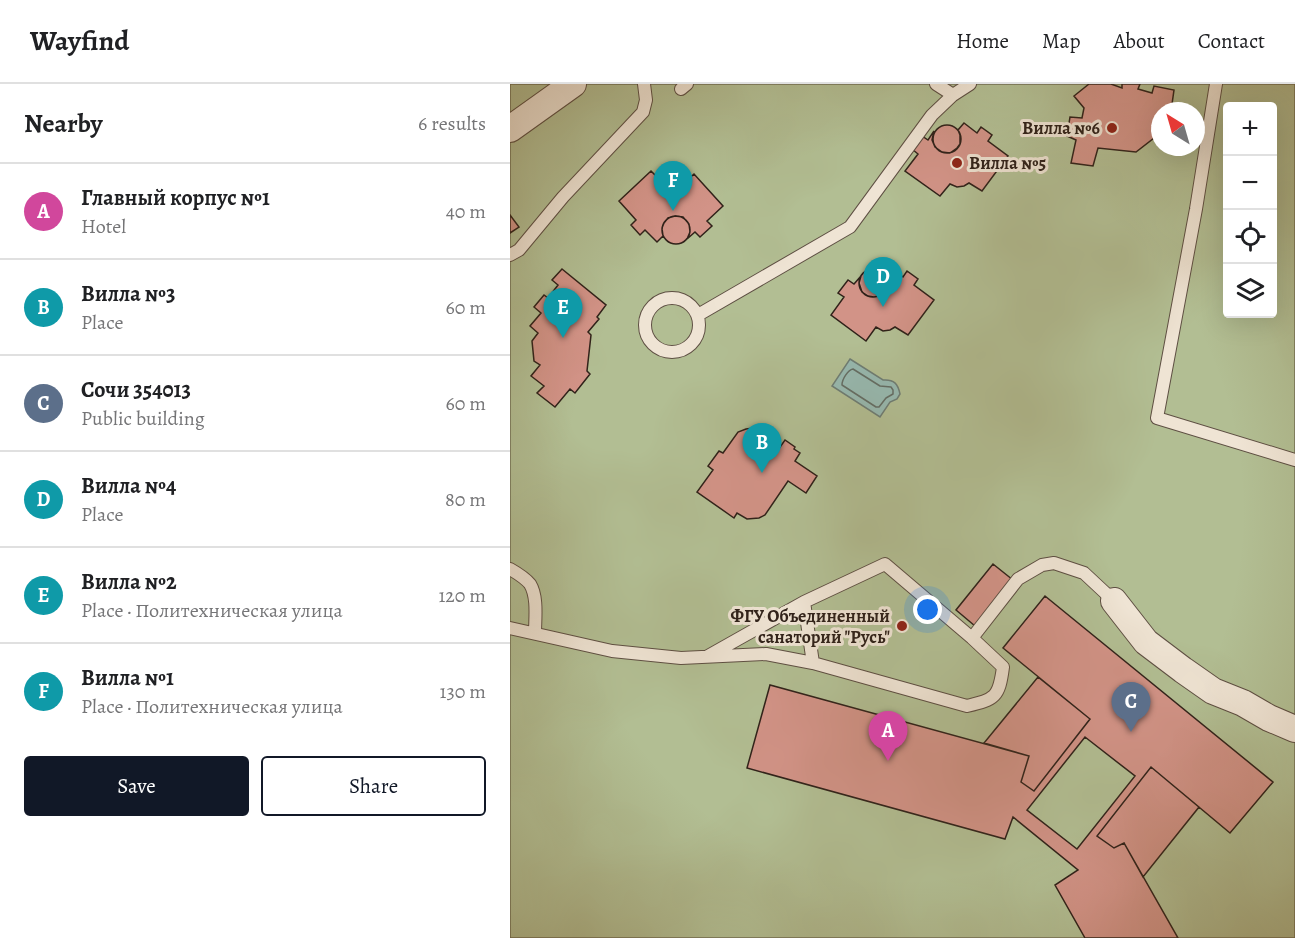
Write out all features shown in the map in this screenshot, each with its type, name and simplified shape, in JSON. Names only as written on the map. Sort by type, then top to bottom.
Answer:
[{"type":"street","points":[[510,129],[573,84]]},
{"type":"street","points":[[1114,601],[1146,642],[1190,676],[1213,691],[1295,729]]},
{"type":"lane","points":[[510,255],[519,250],[563,197],[643,112],[646,100],[644,84]]},
{"type":"lane","points":[[936,84],[953,94]]},
{"type":"lane","points":[[698,315],[850,227],[932,115],[953,94],[970,84]]},
{"type":"lane","points":[[1216,84],[1196,208],[1157,418],[1295,460]]},
{"type":"lane","points":[[673,297],[692,305],[698,315],[697,336],[681,351],[669,353],[651,344],[643,325],[646,314],[653,306],[662,299],[673,297]]},
{"type":"lane","points":[[972,638],[1018,579],[1042,565],[1054,563],[1084,573],[1114,601]]},
{"type":"lane","points":[[510,628],[612,651],[681,658],[766,654],[813,663],[967,706],[990,700],[1001,687],[1003,667],[885,564],[804,602],[708,656]]},
{"type":"lane","points":[[510,569],[531,585],[534,596],[535,633]]},
{"type":"lane","points":[[804,602],[813,663]]},
{"type":"green space","name":"ФГУ Объединенный санаторий \"Русь\"","points":[[510,84],[1295,84],[1295,938],[510,938]]},
{"type":"water","points":[[850,359],[883,380],[893,381],[898,387],[900,394],[897,399],[890,402],[880,417],[832,386]]},
{"type":"building","name":"Вилла №6","points":[[1089,84],[1111,84],[1122,88],[1122,84],[1140,84],[1138,89],[1152,93],[1154,86],[1174,90],[1172,102],[1151,102],[1151,140],[1136,152],[1098,148],[1093,166],[1071,163],[1076,140],[1067,136],[1070,117],[1082,118],[1084,108],[1074,96]]},
{"type":"building","name":"Вилла №5","points":[[964,123],[977,133],[981,127],[992,135],[988,141],[1008,156],[982,191],[969,183],[957,187],[950,184],[940,196],[905,171],[918,154],[912,149],[922,136],[928,140],[934,131],[932,140],[935,147],[942,152],[950,153],[960,144],[958,130]]},
{"type":"building","points":[[947,125],[957,129],[961,139],[957,149],[947,153],[937,149],[933,139],[937,129]]},
{"type":"building","points":[[651,171],[662,182],[668,179],[675,180],[682,185],[694,174],[723,206],[707,221],[712,226],[700,237],[695,232],[687,239],[690,232],[689,224],[683,217],[668,218],[662,228],[663,236],[657,242],[645,230],[640,235],[631,225],[636,220],[619,201]]},
{"type":"building","points":[[510,215],[519,227],[510,233]]},
{"type":"building","points":[[676,216],[686,220],[690,230],[686,240],[676,244],[666,240],[662,230],[666,220]]},
{"type":"building","points":[[890,267],[903,277],[907,271],[918,279],[914,285],[934,300],[908,335],[895,327],[883,331],[876,327],[866,341],[831,315],[844,297],[838,293],[848,280],[854,284],[861,276],[859,283],[862,292],[868,296],[879,296],[887,287],[884,274]]},
{"type":"building","points":[[562,269],[606,305],[597,317],[599,319],[588,332],[591,335],[587,371],[590,374],[575,393],[570,389],[555,407],[537,393],[544,386],[531,376],[540,365],[534,361],[532,341],[538,333],[530,326],[541,313],[534,307],[544,295],[548,298],[558,285],[552,280]]},
{"type":"building","points":[[873,269],[883,273],[887,283],[883,293],[873,297],[863,293],[859,283],[863,273]]},
{"type":"building","points":[[754,428],[763,429],[769,434],[764,441],[778,450],[785,440],[795,447],[794,449],[800,453],[795,461],[817,476],[806,493],[788,481],[765,515],[747,519],[737,513],[734,518],[697,492],[713,470],[708,466],[719,451],[723,453],[738,432]]},
{"type":"building","points":[[993,564],[1013,580],[975,626],[956,610]]},
{"type":"building","points":[[1045,596],[1273,782],[1230,833],[1151,767],[1097,836],[1114,848],[1124,843],[1178,938],[1085,938],[1055,885],[1078,870],[1013,817],[1005,839],[747,768],[770,685],[1029,756],[1021,782],[1034,791],[1090,719],[1003,648]],"holes":[[[1085,737],[1135,776],[1077,849],[1027,810]]]},
{"type":"building","points":[[1038,677],[1090,719],[1034,791],[1021,782],[1029,756],[984,743]]},
{"type":"building","points":[[1151,767],[1199,807],[1143,877],[1124,843],[1114,848],[1097,836]]},
{"type":"place","name":"Вилла №6","points":[[1112,128]]},
{"type":"place","name":"Вилла №5","points":[[957,163]]},
{"type":"place","name":"Вилла №1","points":[[673,211]]},
{"type":"place","name":"Вилла №4","points":[[883,307]]},
{"type":"place","name":"Вилла №2","points":[[563,338]]},
{"type":"place","name":"Вилла №3","points":[[762,473]]},
{"type":"place","name":"ФГУ Объединенный санаторий \"Русь\"","points":[[902,626]]},
{"type":"place","name":"Сочи 354013","points":[[1131,732]]},
{"type":"place","name":"Главный корпус №1","points":[[888,761]]}]
